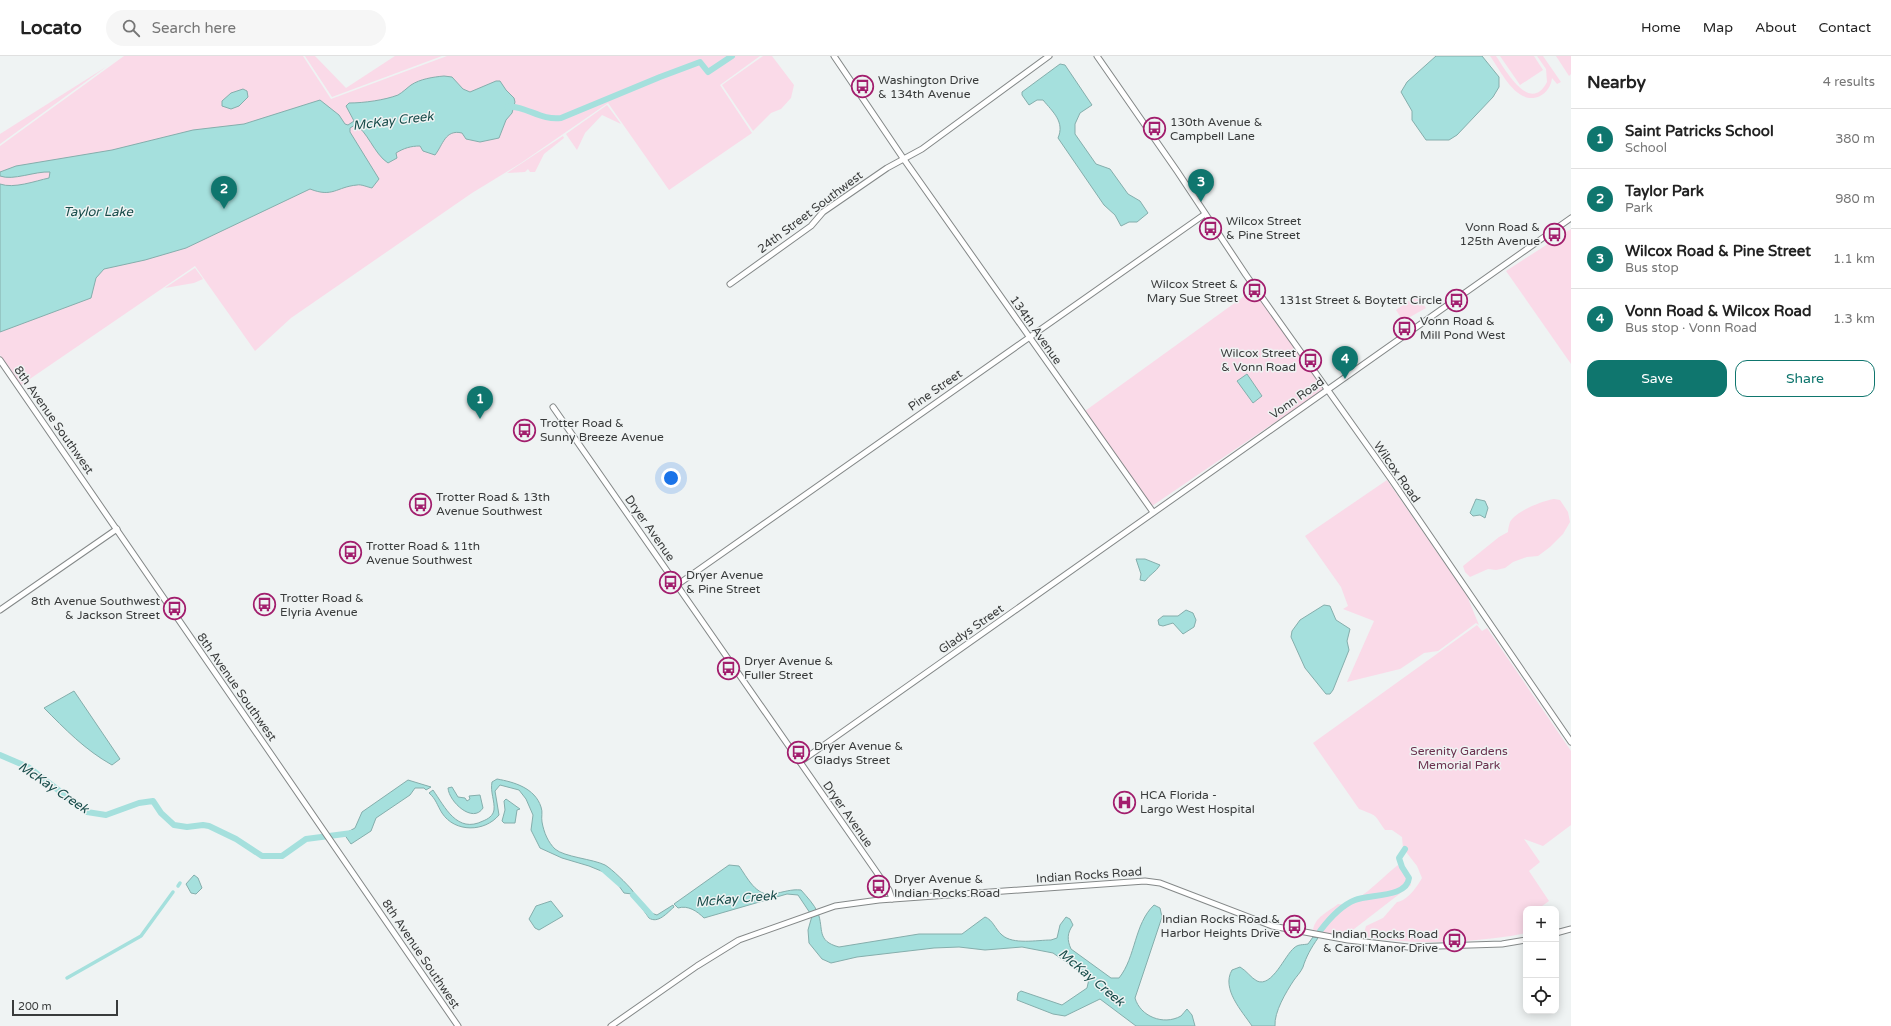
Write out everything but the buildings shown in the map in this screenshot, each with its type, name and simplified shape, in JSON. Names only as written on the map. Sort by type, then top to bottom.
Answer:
[{"type":"street","name":"134th Avenue","points":[[834,56],[903,158],[1153,512]]},
{"type":"street","name":"24th Street Southwest","points":[[730,284],[811,226],[823,212],[903,158],[922,149],[1049,56]]},
{"type":"street","name":"Wilcox Road","points":[[1097,56],[1326,390],[1391,479],[1571,742]]},
{"type":"street","name":"Pine Street","points":[[677,585],[1205,214]]},
{"type":"street","name":"Vonn Road","points":[[1153,512],[1571,218]]},
{"type":"street","name":"8th Avenue Southwest","points":[[0,360],[458,1026]]},
{"type":"street","name":"Dryer Avenue","points":[[553,407],[887,888],[892,899]]},
{"type":"street","name":"Gladys Street","points":[[800,762],[1153,512]]},
{"type":"street","points":[[0,610],[116,529]]},
{"type":"street","name":"Indian Rocks Road","points":[[611,1026],[723,948],[740,940],[817,911],[835,906],[892,899],[1145,881],[1160,883],[1272,926],[1363,942],[1408,947],[1502,944],[1523,940]]},
{"type":"street","points":[[1559,932],[1571,929]]},
{"type":"green space","points":[[124,56],[303,56],[331,99],[447,56],[760,56],[720,85],[752,133],[669,190],[608,103],[521,163],[472,193],[291,318],[255,351],[195,266],[21,385],[0,355],[0,146]]},
{"type":"green space","points":[[305,56],[315,56],[346,88],[395,56],[442,56],[332,97]]},
{"type":"green space","points":[[763,56],[772,56],[794,85],[791,98],[781,109],[771,113],[753,131],[722,85]]},
{"type":"green space","points":[[1490,56],[1496,56],[1512,79],[1526,92],[1533,94],[1540,91],[1547,82],[1546,69],[1537,56],[1543,56],[1561,82],[1557,84],[1552,78],[1551,84],[1545,93],[1532,98],[1524,96],[1510,86]]},
{"type":"green space","points":[[1500,56],[1534,56],[1543,70],[1520,85]]},
{"type":"green space","points":[[1556,56],[1571,56],[1571,74],[1569,76]]},
{"type":"green space","points":[[106,67],[0,144],[0,134]]},
{"type":"green space","points":[[607,105],[621,124],[602,115],[585,133],[577,150],[566,134]]},
{"type":"green space","points":[[563,136],[564,138],[544,154],[535,172],[530,172],[528,169],[525,172],[507,173]]},
{"type":"green space","points":[[1571,229],[1571,364],[1506,271]]},
{"type":"green space","points":[[195,268],[203,279],[194,283],[165,288]]},
{"type":"green space","points":[[1254,289],[1324,389],[1152,506],[1085,411]]},
{"type":"green space","points":[[1417,295],[1426,308],[1403,321],[1396,310]]},
{"type":"green space","points":[[1387,480],[1467,596],[1479,625],[1476,623],[1438,651],[1424,653],[1400,669],[1347,682],[1374,621],[1343,609],[1348,606],[1341,587],[1305,536]]},
{"type":"green space","points":[[1554,499],[1560,500],[1568,512],[1570,522],[1563,534],[1550,547],[1538,556],[1527,557],[1513,562],[1505,568],[1496,570],[1488,569],[1470,577],[1465,572],[1463,566],[1499,537],[1508,532],[1510,522],[1513,518],[1523,510],[1536,504]]},
{"type":"green space","name":"Serenity Gardens Memorial Park","points":[[1477,625],[1482,631],[1487,628],[1571,751],[1571,825],[1543,846],[1524,839],[1540,862],[1529,871],[1549,901],[1542,906],[1523,906],[1523,934],[1511,936],[1474,940],[1417,942],[1361,936],[1364,933],[1366,926],[1383,918],[1397,902],[1401,901],[1411,893],[1422,878],[1417,866],[1403,848],[1402,837],[1392,830],[1385,830],[1375,816],[1359,809],[1313,743]]},
{"type":"green space","points":[[1398,865],[1411,885],[1345,936],[1313,930],[1314,925],[1322,915],[1338,904],[1345,904],[1361,896]]},
{"type":"water","points":[[1436,56],[1482,56],[1499,77],[1499,87],[1493,97],[1457,135],[1449,140],[1426,140],[1412,120],[1412,111],[1401,92],[1407,82]]},
{"type":"water","points":[[1060,64],[1065,65],[1092,105],[1080,113],[1075,124],[1075,134],[1096,164],[1110,169],[1128,194],[1140,201],[1148,213],[1137,222],[1129,222],[1121,226],[1115,215],[1104,205],[1058,138],[1060,127],[1054,113],[1043,100],[1037,100],[1029,105],[1022,95],[1022,92]]},
{"type":"water","name":"Taylor Lake","points":[[444,76],[452,77],[463,89],[470,92],[496,81],[500,81],[514,98],[515,102],[512,113],[506,120],[499,138],[480,142],[466,139],[462,133],[456,132],[452,133],[445,139],[435,155],[423,151],[420,146],[411,147],[396,153],[397,158],[388,163],[383,159],[363,132],[355,125],[350,128],[350,132],[379,179],[372,188],[359,185],[329,192],[310,189],[186,248],[145,260],[104,269],[96,278],[91,298],[0,332],[0,184],[12,186],[31,183],[49,178],[50,172],[18,177],[5,177],[0,176],[0,172],[16,166],[112,150],[193,130],[244,124],[320,100],[339,115],[345,124],[348,125],[354,121],[346,106],[349,103],[374,101],[393,97],[418,81]]},
{"type":"water","points":[[243,89],[247,91],[248,97],[239,106],[231,109],[222,106],[222,101],[231,93]]},
{"type":"water","points":[[1247,374],[1262,396],[1253,403],[1237,381]]},
{"type":"water","points":[[1476,499],[1485,501],[1488,508],[1485,518],[1480,515],[1473,516],[1470,513]]},
{"type":"water","points":[[1136,559],[1145,559],[1160,565],[1145,581],[1140,580],[1141,574]]},
{"type":"water","points":[[1324,605],[1330,606],[1336,620],[1350,629],[1347,641],[1349,650],[1330,694],[1326,694],[1305,668],[1291,637],[1292,631],[1300,620]]},
{"type":"water","points":[[1186,610],[1193,613],[1196,620],[1194,627],[1183,634],[1173,623],[1163,626],[1159,625],[1158,620],[1163,616],[1178,616]]},
{"type":"water","points":[[74,691],[120,759],[112,765],[84,746],[44,708]]},
{"type":"water","points":[[497,779],[517,784],[534,795],[542,809],[542,822],[545,834],[550,843],[559,852],[605,865],[627,884],[642,905],[652,913],[657,915],[673,905],[674,907],[659,919],[656,920],[649,918],[632,894],[624,893],[611,875],[589,866],[562,858],[540,848],[531,830],[533,815],[526,799],[519,790],[500,785],[495,791],[499,815],[486,825],[470,828],[462,827],[448,820],[429,793],[433,790],[447,811],[453,817],[466,824],[474,824],[487,819],[493,814],[494,807],[492,782]]},
{"type":"water","points":[[408,780],[431,787],[426,790],[424,788],[415,788],[410,795],[376,818],[371,831],[351,844],[344,834],[355,828],[362,812]]},
{"type":"water","points":[[452,787],[458,797],[465,798],[467,801],[470,799],[469,796],[480,795],[483,808],[479,812],[473,814],[462,809],[449,794],[448,788]]},
{"type":"water","points":[[506,799],[520,809],[517,810],[515,823],[504,823],[502,821],[505,810],[504,801]]},
{"type":"water","points":[[729,865],[739,866],[757,889],[767,894],[801,890],[818,913],[824,938],[839,947],[919,934],[962,934],[985,917],[990,920],[1002,935],[1012,940],[1051,940],[1057,938],[1060,925],[1066,917],[1070,919],[1073,925],[1068,937],[1071,949],[1111,978],[1119,978],[1125,970],[1142,921],[1154,905],[1160,908],[1162,917],[1135,998],[1142,1010],[1153,1018],[1167,1020],[1174,1019],[1181,1016],[1187,1009],[1192,1015],[1195,1026],[1136,1026],[1100,999],[1065,1016],[1053,1014],[1017,1000],[1018,993],[1021,991],[1062,1005],[1087,988],[1089,979],[1053,953],[1022,947],[985,950],[959,947],[934,948],[857,957],[831,963],[822,959],[809,943],[808,930],[812,916],[798,895],[787,894],[704,918],[692,909],[685,907],[678,908],[674,904]]},
{"type":"water","points":[[194,875],[198,878],[202,888],[196,894],[191,893],[186,884]]},
{"type":"water","points":[[551,901],[563,916],[539,930],[535,928],[529,919],[536,906]]},
{"type":"water","points":[[1313,937],[1318,938],[1309,952],[1302,969],[1281,1002],[1276,1015],[1275,1026],[1252,1026],[1238,1007],[1231,992],[1229,977],[1232,970],[1240,967],[1257,981],[1263,982],[1268,980],[1278,970],[1294,948],[1299,945],[1308,944]]},
{"type":"waterway","name":"McKay Creek","points":[[507,107],[520,108],[547,117],[561,118],[700,62],[708,72],[732,56]]},
{"type":"waterway","name":"McKay Creek","points":[[0,755],[28,767],[87,812],[106,815],[139,803],[153,801],[161,813],[174,825],[187,827],[203,825],[209,826],[236,839],[262,856],[282,856],[306,839],[352,833]]},
{"type":"waterway","points":[[1320,931],[1335,913],[1355,900],[1395,892],[1402,889],[1407,884],[1409,878],[1402,867],[1399,858],[1405,849]]},
{"type":"waterway","name":"McKay Creek","points":[[603,869],[620,884]]},
{"type":"waterway","points":[[67,978],[141,936],[173,892]]},
{"type":"waterway","name":"McKay Creek","points":[[633,895],[651,915]]},
{"type":"place","name":"Washington Drive & 134th Avenue","points":[[863,87]]},
{"type":"place","name":"130th Avenue & Campbell Lane","points":[[1154,129]]},
{"type":"place","name":"Wilcox Road & Pine Street","points":[[1201,202]]},
{"type":"place","name":"Taylor Park","points":[[224,209]]},
{"type":"place","name":"Wilcox Street & Pine Street","points":[[1210,228]]},
{"type":"place","name":"Vonn Road & 125th Avenue","points":[[1555,234]]},
{"type":"place","name":"Wilcox Street & Mary Sue Street","points":[[1254,291]]},
{"type":"place","name":"131st Street & Boytett Circle","points":[[1457,300]]},
{"type":"place","name":"Vonn Road & Mill Pond West","points":[[1405,328]]},
{"type":"place","name":"Wilcox Street & Vonn Road","points":[[1311,360]]},
{"type":"place","name":"Vonn Road & Wilcox Road","points":[[1345,379]]},
{"type":"place","name":"Saint Patricks School","points":[[480,419]]},
{"type":"place","name":"Trotter Road & Sunny Breeze Avenue","points":[[524,430]]},
{"type":"place","name":"Trotter Road & 13th Avenue Southwest","points":[[421,504]]},
{"type":"place","name":"Trotter Road & 11th Avenue Southwest","points":[[351,553]]},
{"type":"place","name":"Dryer Avenue & Pine Street","points":[[670,582]]},
{"type":"place","name":"Trotter Road & Elyria Avenue","points":[[264,605]]},
{"type":"place","name":"8th Avenue Southwest & Jackson Street","points":[[175,608]]},
{"type":"place","name":"Dryer Avenue & Fuller Street","points":[[729,668]]},
{"type":"place","name":"Dryer Avenue & Gladys Street","points":[[798,753]]},
{"type":"place","name":"HCA Florida - Largo West Hospital","points":[[1125,802]]},
{"type":"place","name":"Dryer Avenue & Indian Rocks Road","points":[[879,886]]},
{"type":"place","name":"Indian Rocks Road & Harbor Heights Drive","points":[[1295,926]]},
{"type":"place","name":"Indian Rocks Road & Carol Manor Drive","points":[[1454,941]]}]
